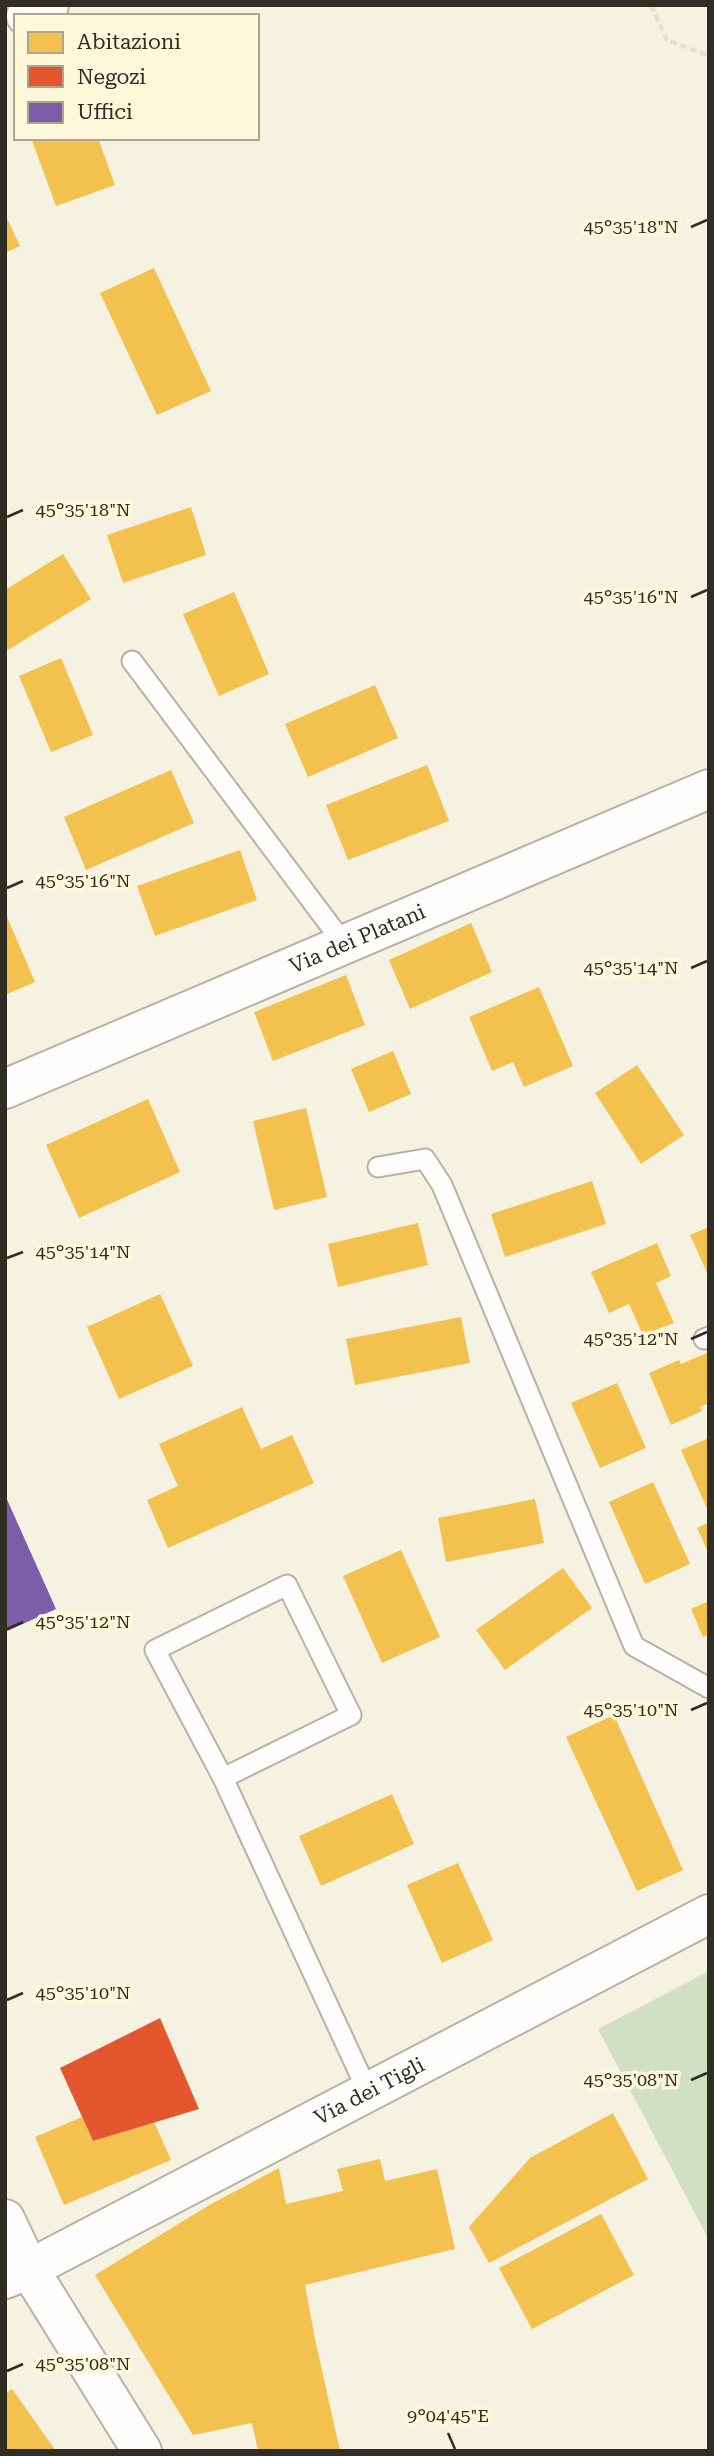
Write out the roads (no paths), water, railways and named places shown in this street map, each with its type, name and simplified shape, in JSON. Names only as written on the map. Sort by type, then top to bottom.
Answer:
[{"type":"street","points":[[30,14],[49,5]]},
{"type":"street","name":"Via dei Platani","points":[[5,1089],[709,789]]},
{"type":"street","name":"Via dei Tigli","points":[[17,2274],[709,1914]]},
{"type":"street","points":[[5,2219],[17,2274],[142,2451]]},
{"type":"lane","points":[[132,661],[344,944]]},
{"type":"lane","points":[[378,1167],[425,1159],[442,1185],[634,1646],[709,1688]]},
{"type":"lane","points":[[223,1778],[351,1715],[287,1585],[155,1650],[223,1778],[368,2092]]}]
